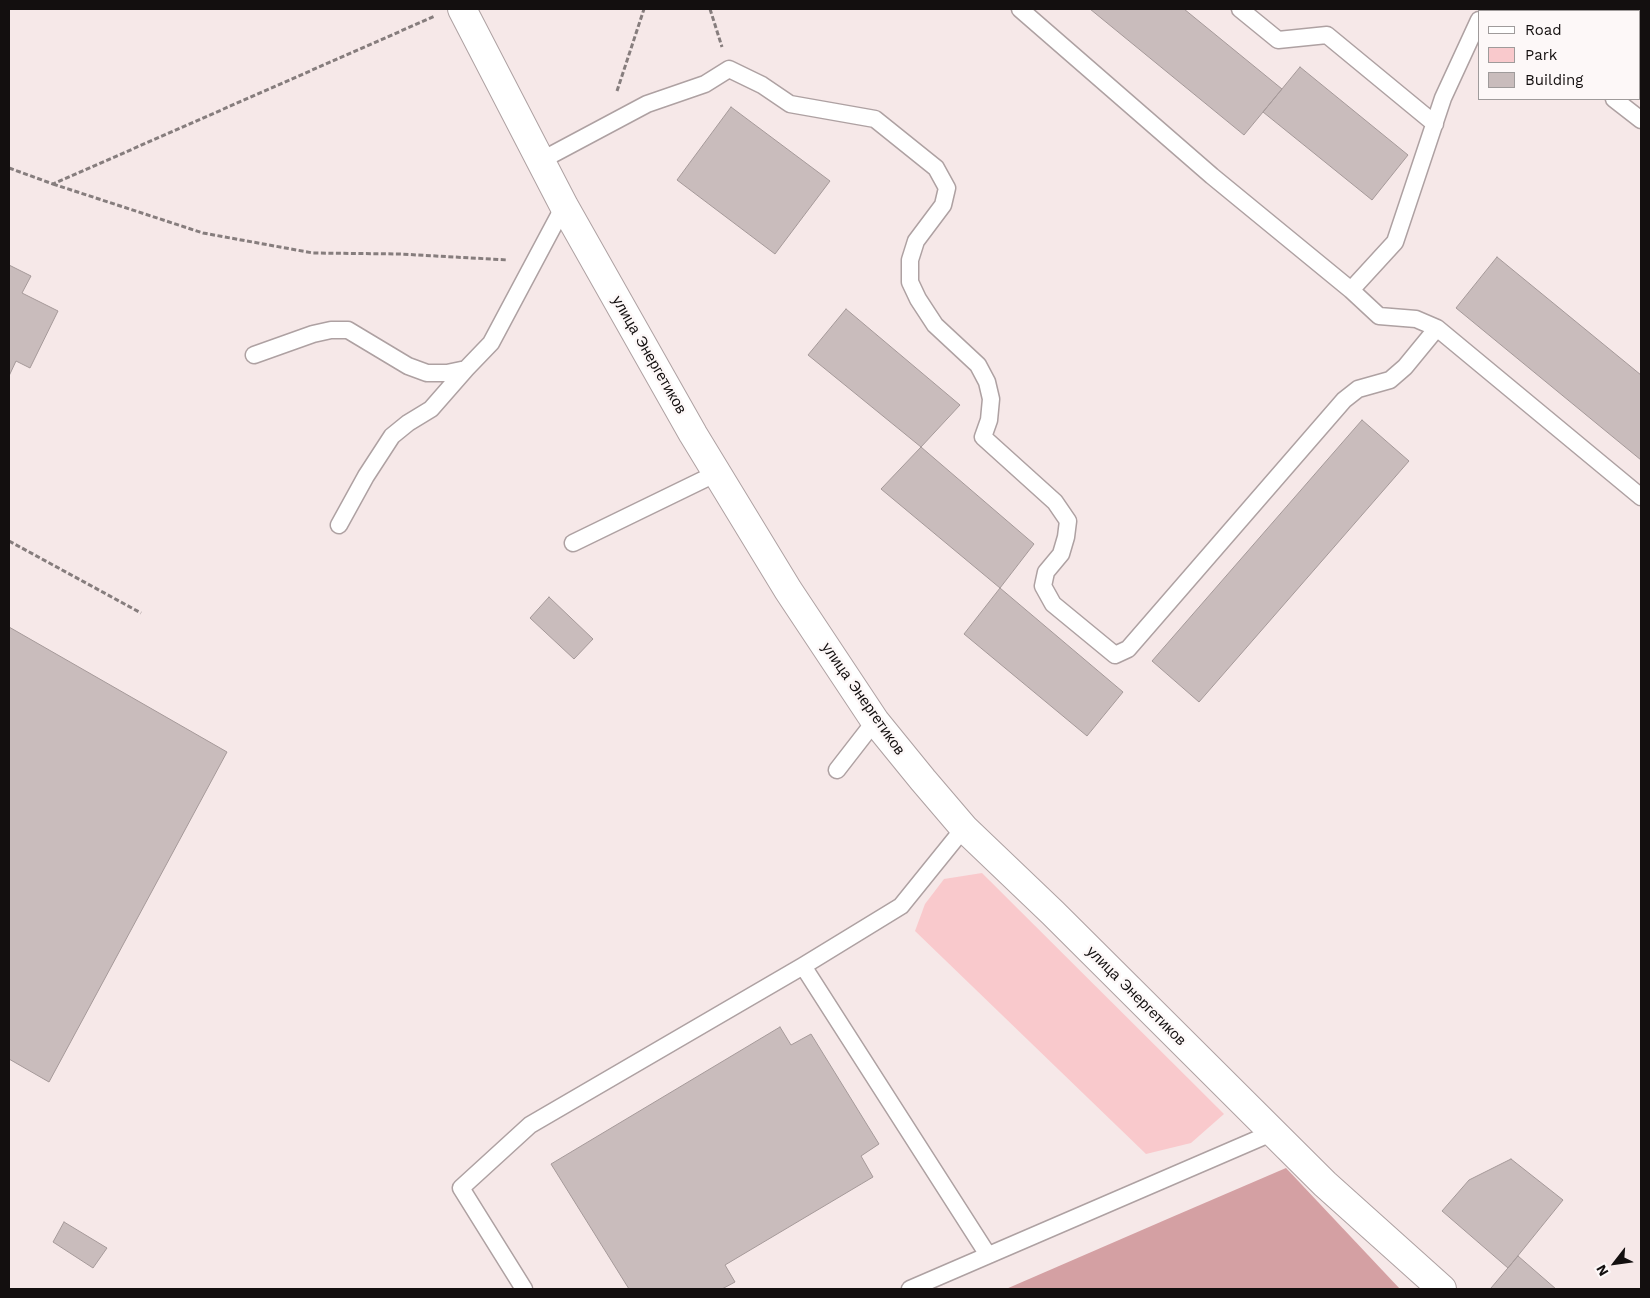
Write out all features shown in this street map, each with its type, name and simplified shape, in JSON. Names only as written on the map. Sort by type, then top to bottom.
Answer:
[{"type":"street","name":"улица Энергетиков","points":[[452,11],[540,161],[693,434],[788,590],[875,721],[922,780],[964,828],[1060,920],[1325,1184],[1442,1289]]},
{"type":"lane","points":[[1020,9],[1212,176],[1351,290],[1379,316],[1416,319],[1437,328],[1641,497]]},
{"type":"lane","points":[[1240,9],[1278,40],[1327,36],[1435,124]]},
{"type":"lane","points":[[1351,290],[1394,242],[1444,98],[1478,22]]},
{"type":"lane","points":[[540,161],[602,126],[647,104],[705,84],[729,69],[762,85],[790,104],[875,118],[936,168],[947,188],[943,205],[916,241],[910,260],[910,282],[918,299],[935,325],[978,365],[987,382],[991,399],[989,420],[983,437],[1055,502],[1068,521],[1061,554],[1046,572],[1043,586],[1053,604],[1115,655],[1128,649],[1344,400],[1358,389],[1390,380],[1405,367],[1437,328]]},
{"type":"lane","points":[[1615,100],[1641,120]]},
{"type":"lane","points":[[339,525],[366,476],[392,436],[408,423],[431,409],[491,343],[564,206]]},
{"type":"lane","points":[[254,355],[313,334],[331,330],[348,330],[408,366],[427,373],[446,373],[466,369]]},
{"type":"lane","points":[[573,543],[717,473]]},
{"type":"lane","points":[[837,770],[875,721]]},
{"type":"lane","points":[[524,1289],[461,1188],[530,1125],[803,966],[901,906],[964,828]]},
{"type":"lane","points":[[803,966],[988,1255]]},
{"type":"lane","points":[[910,1289],[1274,1132]]},
{"type":"path","points":[[602,126],[609,114],[644,9]]},
{"type":"path","points":[[710,9],[729,69]]},
{"type":"path","points":[[53,184],[452,11]]},
{"type":"path","points":[[9,168],[203,233],[313,254],[400,254],[512,260],[527,275]]},
{"type":"path","points":[[9,541],[141,613]]},
{"type":"green space","points":[[982,873],[1224,1114],[1191,1143],[1146,1154],[915,931],[925,904],[944,879]]},
{"type":"shaded area","points":[[1286,1168],[1400,1289],[1006,1289],[1172,1217]]},
{"type":"building","points":[[1090,9],[1184,9],[1282,89],[1244,135]]},
{"type":"building","points":[[1551,9],[1599,9],[1598,10]]},
{"type":"building","points":[[1300,67],[1408,155],[1372,200],[1263,112]]},
{"type":"building","points":[[731,107],[830,181],[775,254],[677,180]]},
{"type":"building","points":[[1497,257],[1641,375],[1641,460],[1456,308]]},
{"type":"building","points":[[9,265],[31,276],[22,293],[58,311],[30,368],[16,361],[9,376]]},
{"type":"building","points":[[846,309],[960,405],[921,447],[808,355]]},
{"type":"building","points":[[1362,420],[1409,461],[1199,702],[1152,661]]},
{"type":"building","points":[[921,447],[1034,544],[1000,588],[881,489]]},
{"type":"building","points":[[1000,588],[1123,692],[1087,736],[964,634]]},
{"type":"building","points":[[549,597],[593,639],[574,659],[530,618]]},
{"type":"building","points":[[9,627],[227,752],[49,1082],[9,1059]]},
{"type":"building","points":[[780,1027],[791,1045],[811,1034],[879,1144],[861,1156],[873,1177],[725,1265],[735,1282],[722,1289],[629,1289],[551,1164]]},
{"type":"building","points":[[1511,1159],[1563,1200],[1508,1268],[1442,1211],[1469,1180]]},
{"type":"building","points":[[64,1222],[107,1248],[93,1268],[53,1242]]},
{"type":"building","points":[[1518,1256],[1556,1289],[1491,1288]]}]
